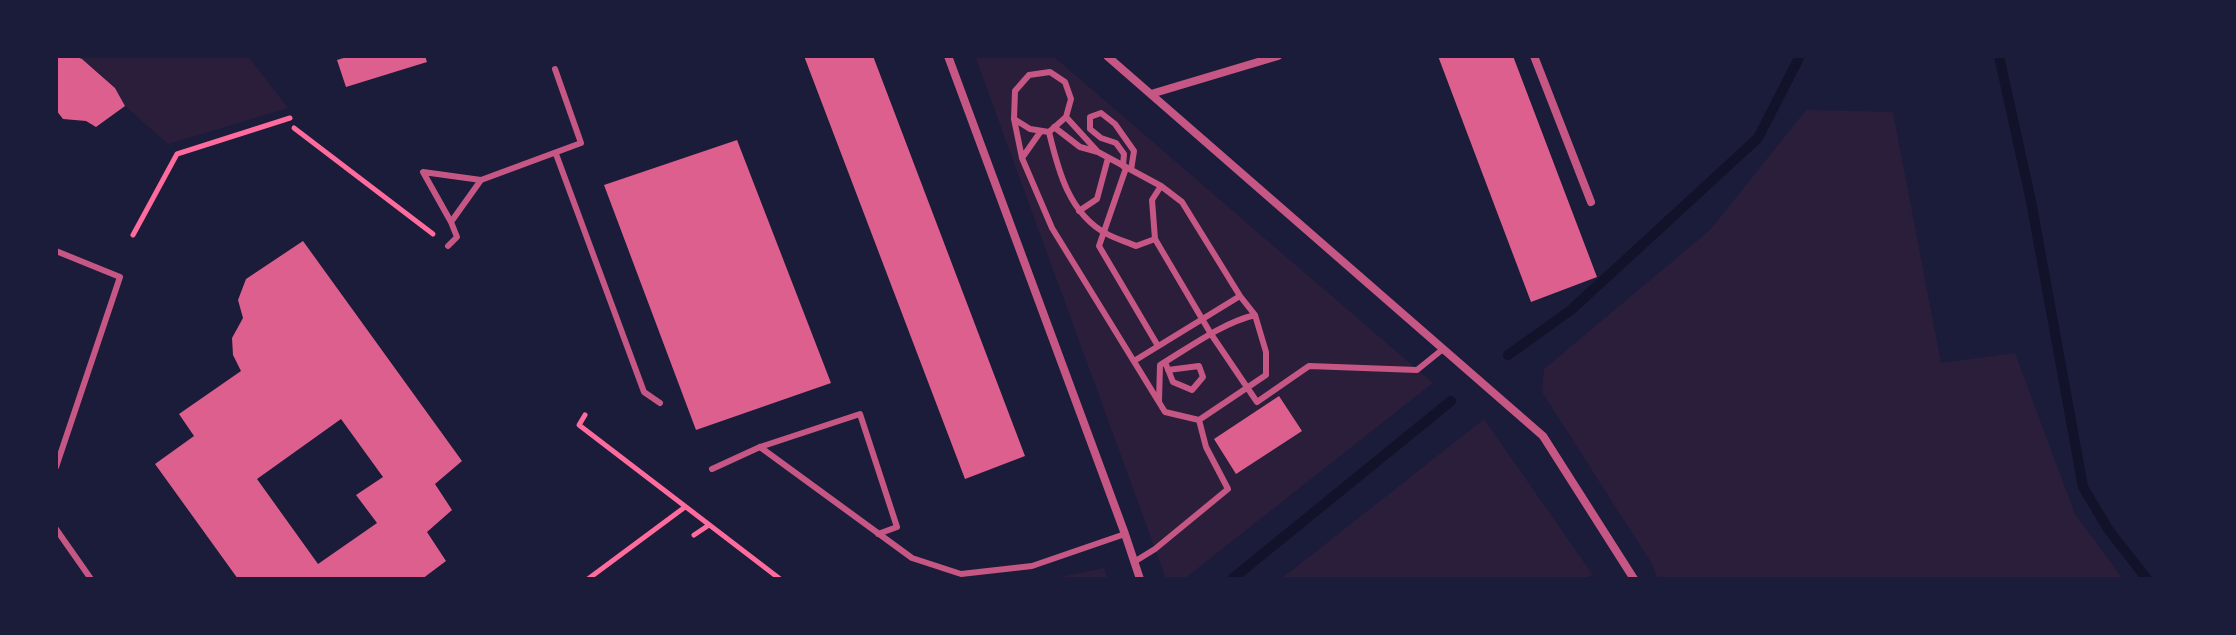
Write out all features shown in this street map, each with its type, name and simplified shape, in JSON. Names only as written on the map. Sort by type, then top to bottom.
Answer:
[{"type":"street","points":[[948,56],[1140,579]]},
{"type":"street","points":[[1107,56],[1543,436],[1634,579]]},
{"type":"street","points":[[1151,94],[1278,56]]},
{"type":"street","points":[[1534,56],[1591,202]]},
{"type":"lane","points":[[448,246],[457,237],[423,172],[481,180],[581,143],[555,69]]},
{"type":"lane","points":[[1014,119],[1030,129],[1048,130],[1080,147],[1098,152],[1161,186],[1182,202],[1255,315],[1266,352],[1266,375],[1199,420],[1165,412],[1052,228],[1022,158],[1014,119],[1015,91],[1029,75],[1050,72],[1065,82],[1071,99],[1066,117],[1048,130],[1022,158]]},
{"type":"lane","points":[[1127,168],[1124,154],[1116,143],[1101,138],[1090,129],[1090,117],[1101,113],[1115,124],[1134,151],[1099,246],[1158,346]]},
{"type":"lane","points":[[1066,117],[1098,152]]},
{"type":"lane","points":[[1048,130],[1059,174],[1079,211],[1104,233],[1136,246],[1155,239]]},
{"type":"lane","points":[[556,154],[644,392],[660,403]]},
{"type":"lane","points":[[1079,211],[1097,199],[1108,158]]},
{"type":"lane","points":[[451,222],[481,180]]},
{"type":"lane","points":[[1161,186],[1152,200],[1155,239],[1211,334],[1257,402],[1309,366],[1417,370],[1443,349]]},
{"type":"lane","points":[[56,251],[120,277],[56,467]]},
{"type":"lane","points":[[1134,361],[1240,296]]},
{"type":"lane","points":[[1159,401],[1160,365],[1211,334],[1255,315]]},
{"type":"lane","points":[[1165,362],[1168,370],[1173,382],[1192,390],[1203,377],[1199,366],[1168,370]]},
{"type":"lane","points":[[712,469],[760,447],[860,414],[897,527],[878,534]]},
{"type":"lane","points":[[1134,562],[1155,549],[1228,489],[1206,447],[1199,420]]},
{"type":"lane","points":[[760,447],[912,558],[961,574],[1032,566],[1125,534]]},
{"type":"lane","points":[[56,529],[91,579]]},
{"type":"path","points":[[133,235],[177,154],[290,118]]},
{"type":"path","points":[[294,128],[448,246]]},
{"type":"path","points":[[585,415],[579,425],[780,579]]},
{"type":"path","points":[[588,579],[685,507]]},
{"type":"path","points":[[694,535],[709,525]]},
{"type":"shaded area","points":[[74,56],[248,56],[288,108],[168,144],[125,106],[115,88],[97,71]]},
{"type":"shaded area","points":[[975,56],[1053,56],[1433,383],[1184,579],[1166,579]]},
{"type":"shaded area","points":[[1806,110],[1893,112],[1941,363],[2015,353],[2075,514],[2123,579],[1658,579],[1652,564],[1542,392],[1544,369],[1710,230]]},
{"type":"shaded area","points":[[1484,419],[1593,575],[1583,579],[1281,579]]},
{"type":"shaded area","points":[[1104,568],[1108,579],[1051,579]]},
{"type":"building","points":[[56,56],[82,59],[115,88],[125,106],[96,127],[86,121],[63,119],[56,110]]},
{"type":"building","points":[[350,56],[425,56],[427,62],[346,87],[337,60]]},
{"type":"building","points":[[804,56],[873,56],[1025,456],[965,479]]},
{"type":"building","points":[[1438,56],[1513,56],[1597,277],[1531,302]]},
{"type":"building","points":[[737,140],[831,383],[696,430],[604,185]]},
{"type":"building","points":[[303,241],[462,461],[435,484],[452,510],[427,532],[446,561],[422,579],[238,579],[155,464],[194,436],[179,414],[241,371],[233,355],[232,338],[243,318],[238,300],[246,279]],"holes":[[[341,419],[383,477],[356,495],[377,523],[318,564],[257,479]]]},
{"type":"building","points":[[1279,396],[1302,431],[1236,474],[1214,439]]},
{"type":"waterway","points":[[1508,355],[1571,310],[1758,138],[1800,56]]},
{"type":"waterway","points":[[1999,56],[2031,201],[2083,487],[2108,529],[2147,579]]},
{"type":"waterway","points":[[1232,579],[1451,401]]}]
